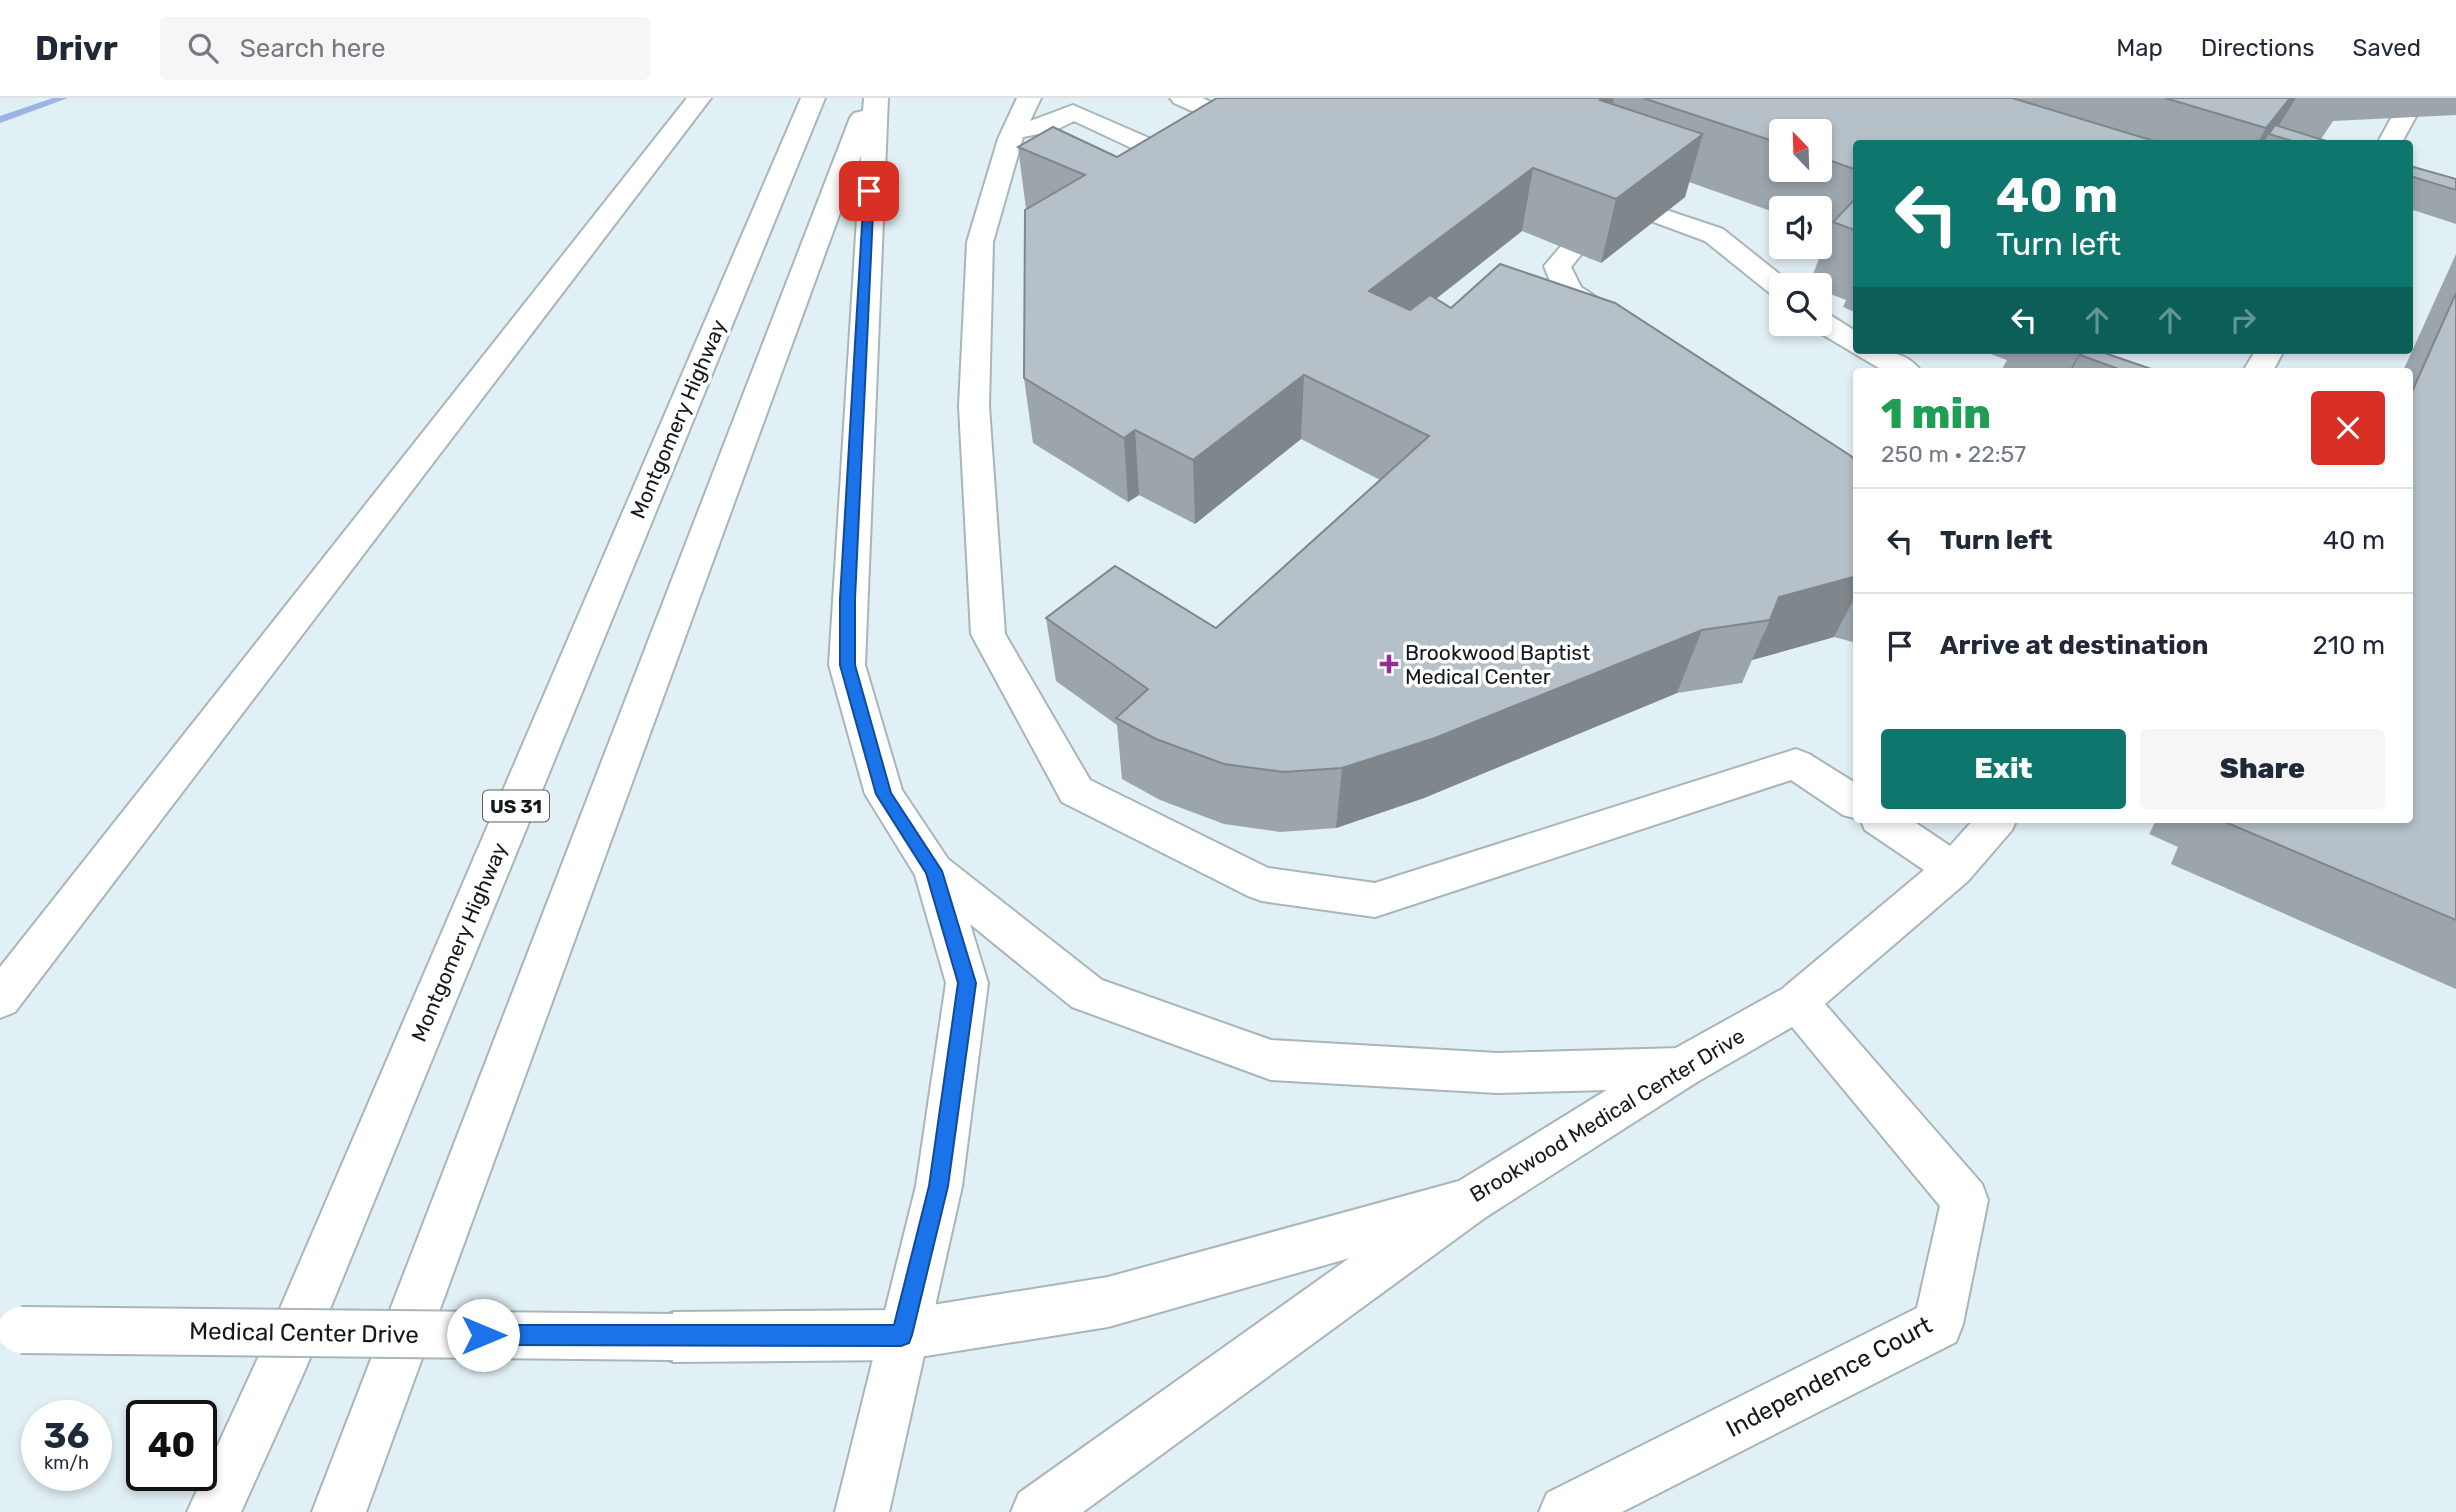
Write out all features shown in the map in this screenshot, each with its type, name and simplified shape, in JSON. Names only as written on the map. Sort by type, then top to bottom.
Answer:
[{"type":"main road","points":[[0,999],[699,98]]},
{"type":"main road","name":"Montgomery Highway","points":[[214,1512],[298,1327],[813,98]]},
{"type":"main road","points":[[339,1512],[870,98]]},
{"type":"main road","points":[[862,1512],[901,1335],[939,1186],[967,983],[934,871],[884,794],[847,665],[848,599],[876,98]]},
{"type":"main road","points":[[1029,98],[1014,131],[1011,171],[980,242],[974,406],[988,634],[1076,791],[1262,884],[1376,900],[1796,764],[1853,801]]},
{"type":"main road","points":[[1182,98],[1235,118],[1262,113],[1270,101]]},
{"type":"main road","points":[[2385,101],[2412,103],[2391,140]]},
{"type":"main road","points":[[1014,131],[1046,127],[1073,112],[1172,158],[1132,180]]},
{"type":"main road","points":[[1660,216],[1714,235],[1769,279]]},
{"type":"main road","points":[[1571,251],[1557,265],[1570,292],[1628,332]]},
{"type":"main road","points":[[1832,329],[1853,342]]},
{"type":"main road","points":[[1874,354],[1900,368]]},
{"type":"main road","points":[[1885,823],[1954,869]]},
{"type":"main road","name":"Brookwood Medical Center Drive","points":[[901,1335],[1108,1302],[1469,1201],[1681,1068],[1797,1002],[1954,869],[1994,823]]},
{"type":"main road","points":[[934,871],[1087,994],[1271,1060],[1497,1073],[1681,1068]]},
{"type":"main road","name":"Independence Court","points":[[1566,1512],[1938,1324],[1965,1200],[1797,1002]]},
{"type":"main road","points":[[1038,1512],[1469,1201]]},
{"type":"main road","name":"Medical Center Drive","points":[[10,1330],[673,1337],[901,1335]]},
{"type":"building","points":[[1217,98],[1602,98],[1600,100],[1703,134],[1616,199],[1533,168],[1369,291],[1410,310],[1430,295],[1451,308],[1500,264],[1615,303],[1853,458],[1853,577],[1779,597],[1770,620],[1702,630],[1435,738],[1342,768],[1284,772],[1224,764],[1156,739],[1116,718],[1148,689],[1046,618],[1115,566],[1216,628],[1429,436],[1304,375],[1193,460],[1135,430],[1124,438],[1024,378],[1025,210],[1085,175],[1018,147],[1053,127],[1117,157]]},
{"type":"building","points":[[1643,98],[2012,98],[2151,140],[1853,140],[1853,169],[1832,161],[1832,119],[1769,119],[1769,140]]},
{"type":"building","points":[[2165,98],[2290,98],[2266,128]]},
{"type":"building","points":[[2275,125],[2323,140],[2289,140],[2269,134]]},
{"type":"building","points":[[2413,167],[2456,179],[2456,190],[2413,177]]},
{"type":"building","points":[[1853,201],[1853,230],[1833,222]]},
{"type":"building","points":[[2456,293],[2456,920],[2227,823],[2413,823],[2413,390]]},
{"type":"building","points":[[2108,354],[2148,368],[2116,368],[2080,355]]},
{"type":"waterway","points":[[0,120],[63,98]]},
{"type":"place","name":"Brookwood Baptist Medical Center","points":[[1389,664]]},
{"type":"route","points":[[483,1335],[901,1335],[939,1186],[967,983],[934,871],[884,794],[863,730],[847,665],[869,191]]}]
